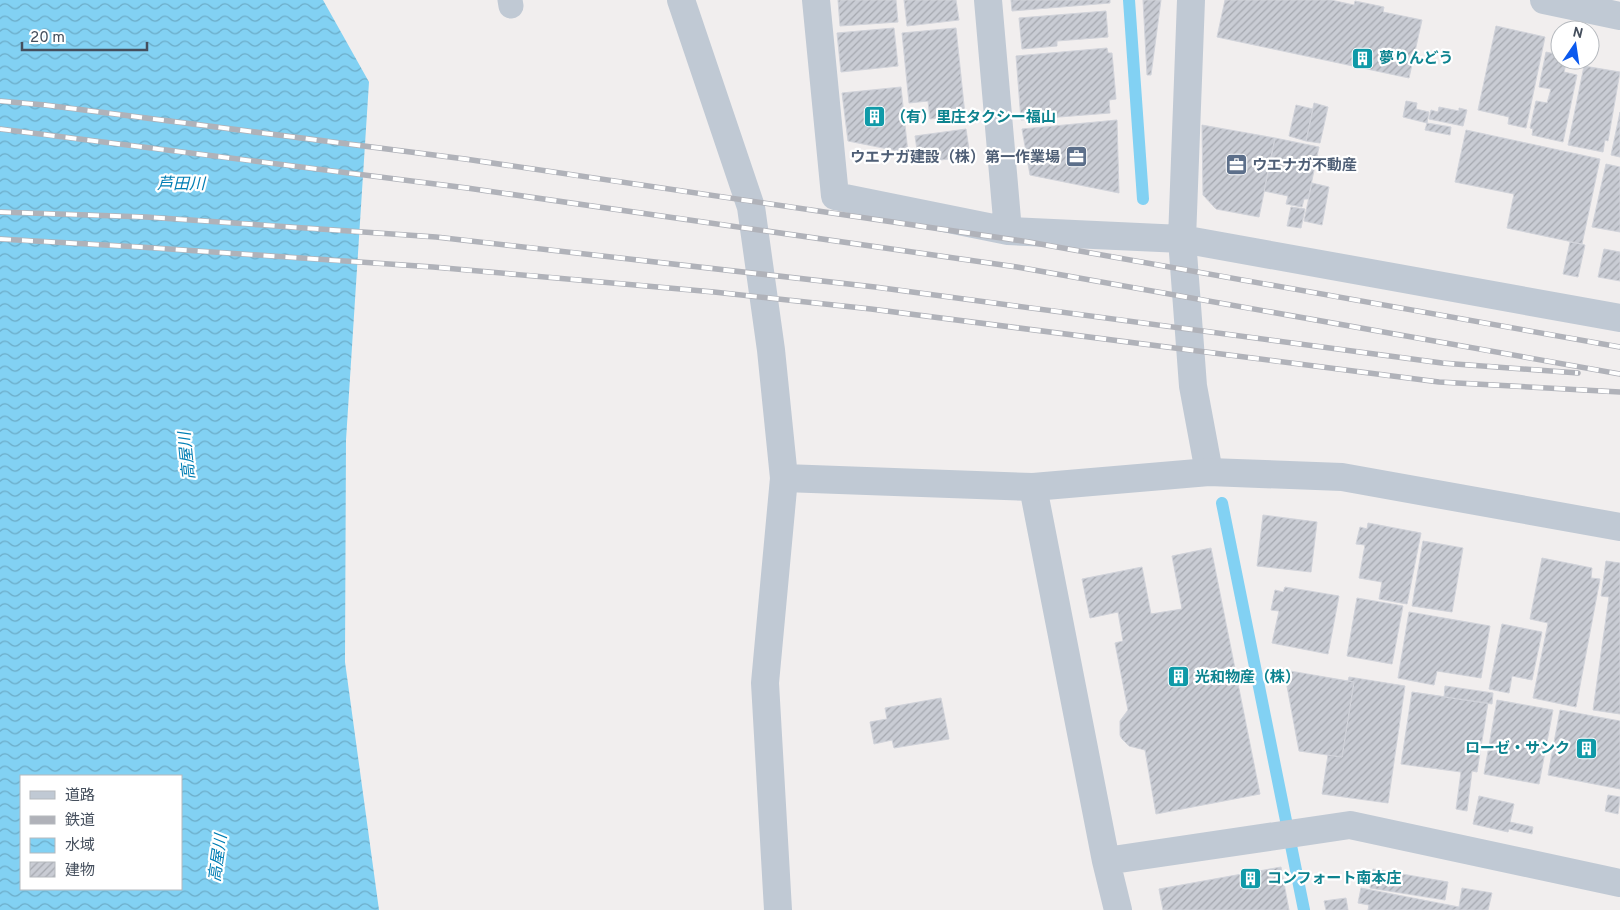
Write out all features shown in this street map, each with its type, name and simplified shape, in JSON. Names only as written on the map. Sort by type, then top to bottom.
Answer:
[{"type":"street","points":[[681,0],[751,207],[771,350],[784,478],[766,684],[778,910]]},
{"type":"street","points":[[816,0],[834,196],[1008,231],[1182,239],[1620,318]]},
{"type":"street","points":[[988,0],[1008,231]]},
{"type":"street","points":[[1191,0],[1182,239],[1193,386],[1210,472]]},
{"type":"street","points":[[1544,0],[1620,16]]},
{"type":"street","points":[[784,478],[1033,487],[1210,472],[1342,477],[1620,527]]},
{"type":"street","points":[[1033,487],[1106,861],[1118,910]]},
{"type":"street","points":[[1106,861],[1350,825],[1620,882]]},
{"type":"water","name":"芦田川","points":[[0,0],[323,0],[369,82],[346,440],[345,662],[379,910],[0,910]]},
{"type":"building","points":[[838,0],[896,0],[898,22],[840,26]]},
{"type":"building","points":[[904,0],[956,0],[959,20],[907,26]]},
{"type":"building","points":[[1011,0],[1110,0],[1110,3],[1012,11]]},
{"type":"building","points":[[1143,0],[1161,0],[1151,75],[1147,75]]},
{"type":"building","name":"夢りんどう","points":[[1225,0],[1331,0],[1354,5],[1355,1],[1384,7],[1383,12],[1422,20],[1409,78],[1217,37]]},
{"type":"building","points":[[1106,11],[1108,37],[1057,41],[1057,46],[1022,49],[1019,18]]},
{"type":"building","points":[[1496,26],[1545,37],[1526,128],[1508,124],[1509,117],[1478,110]]},
{"type":"building","points":[[894,28],[898,66],[841,72],[837,33]]},
{"type":"building","points":[[956,28],[965,115],[930,119],[928,101],[909,103],[902,33]]},
{"type":"building","points":[[1107,48],[1108,53],[1112,53],[1116,99],[1109,100],[1110,113],[1021,120],[1016,56]]},
{"type":"building","points":[[1546,52],[1550,53],[1550,70],[1564,70],[1564,72],[1577,75],[1563,142],[1532,135],[1533,129],[1530,128],[1536,101],[1547,103],[1551,89],[1539,87]]},
{"type":"building","points":[[1600,69],[1620,72],[1608,141],[1605,140],[1603,152],[1568,145],[1583,70]]},
{"type":"building","name":"（有）里庄タクシー福山","points":[[901,87],[908,153],[848,141],[842,93]]},
{"type":"building","points":[[1406,101],[1417,103],[1416,109],[1429,112],[1427,123],[1403,117]]},
{"type":"building","points":[[1314,103],[1328,107],[1320,143],[1306,141]]},
{"type":"building","points":[[1296,105],[1313,109],[1306,141],[1289,136]]},
{"type":"building","points":[[1439,107],[1459,111],[1459,108],[1467,110],[1463,126],[1429,119],[1431,110],[1438,112]]},
{"type":"building","points":[[1620,112],[1620,157],[1611,155]]},
{"type":"building","points":[[1117,120],[1119,193],[1030,175],[1022,129]]},
{"type":"building","points":[[1427,123],[1451,127],[1450,135],[1425,130]]},
{"type":"building","name":"ウエナガ不動産","points":[[1202,125],[1275,138],[1259,217],[1216,209],[1203,195]]},
{"type":"building","points":[[966,129],[970,156],[919,163],[915,136]]},
{"type":"building","points":[[1466,130],[1600,159],[1582,244],[1507,228],[1514,194],[1455,182]]},
{"type":"building","points":[[1275,138],[1319,147],[1308,199],[1304,199],[1302,207],[1286,204],[1288,196],[1264,191]]},
{"type":"building","points":[[1606,164],[1620,167],[1620,232],[1592,227]]},
{"type":"building","points":[[1312,183],[1329,187],[1322,225],[1304,221]]},
{"type":"building","points":[[1291,207],[1305,209],[1301,228],[1287,226]]},
{"type":"building","points":[[1570,242],[1585,245],[1578,277],[1563,274]]},
{"type":"building","points":[[1604,249],[1620,252],[1620,281],[1598,277]]},
{"type":"building","points":[[1263,515],[1317,522],[1311,572],[1257,566]]},
{"type":"building","points":[[1368,523],[1421,533],[1407,604],[1379,599],[1382,582],[1359,578],[1365,545],[1356,544],[1360,527],[1367,529]]},
{"type":"building","points":[[1423,541],[1463,548],[1452,612],[1412,606]]},
{"type":"building","name":"光和物産（株）","points":[[1211,548],[1260,794],[1156,814],[1145,750],[1129,746],[1120,735],[1120,721],[1128,710],[1115,643],[1123,641],[1118,612],[1090,618],[1082,579],[1142,567],[1151,614],[1182,609],[1172,556]]},
{"type":"building","points":[[1542,558],[1592,568],[1591,578],[1600,579],[1576,707],[1533,698],[1548,623],[1530,619]]},
{"type":"building","points":[[1606,561],[1620,563],[1620,714],[1593,710],[1609,597],[1601,596]]},
{"type":"building","points":[[1285,587],[1339,596],[1328,654],[1272,643],[1279,611],[1271,610],[1275,590],[1283,592]]},
{"type":"building","points":[[1357,598],[1403,606],[1392,664],[1347,656]]},
{"type":"building","points":[[1409,612],[1490,626],[1481,678],[1437,671],[1434,685],[1398,678]]},
{"type":"building","points":[[1502,624],[1542,632],[1532,680],[1512,676],[1509,693],[1489,689]]},
{"type":"building","points":[[1284,670],[1354,682],[1342,757],[1299,751]]},
{"type":"building","points":[[1349,677],[1405,686],[1388,803],[1322,794],[1328,755],[1342,757],[1354,682],[1348,681]]},
{"type":"building","points":[[1445,686],[1493,693],[1492,704],[1444,697]]},
{"type":"building","points":[[1412,692],[1488,703],[1477,772],[1472,771],[1467,811],[1456,809],[1461,772],[1401,764]]},
{"type":"building","points":[[941,698],[949,739],[894,748],[892,740],[874,744],[870,722],[887,719],[885,708]]},
{"type":"building","points":[[1497,700],[1553,710],[1539,784],[1484,774]]},
{"type":"building","name":"ローゼ・サンク","points":[[1560,710],[1620,721],[1620,789],[1548,775]]},
{"type":"building","points":[[1608,795],[1620,797],[1618,814],[1605,811]]},
{"type":"building","points":[[1479,796],[1514,804],[1510,822],[1533,827],[1532,834],[1509,829],[1508,832],[1473,824]]},
{"type":"building","name":"コンフォート南本庄","points":[[1281,867],[1289,910],[1163,910],[1159,889]]},
{"type":"building","points":[[1373,869],[1448,882],[1445,900],[1370,888]]},
{"type":"building","points":[[1361,888],[1459,907],[1462,888],[1492,893],[1488,910],[1368,910],[1369,905],[1358,903]]},
{"type":"building","points":[[1346,898],[1348,910],[1326,910],[1324,901]]},
{"type":"waterway","points":[[1129,0],[1143,199]]},
{"type":"waterway","points":[[1222,503],[1304,910]]},
{"type":"railway","points":[[0,101],[45,105],[465,159],[1029,242],[1620,347]]},
{"type":"railway","points":[[0,129],[467,188],[1017,267],[1620,374]]},
{"type":"railway","points":[[0,212],[146,217],[436,237],[875,287],[1442,363],[1578,373]]},
{"type":"railway","points":[[0,239],[433,267],[714,292],[871,309],[1439,382],[1620,392]]},
{"type":"place","name":"夢りんどう","points":[[1363,58]]},
{"type":"place","name":"（有）里庄タクシー福山","points":[[875,117]]},
{"type":"place","name":"ウエナガ建設（株）第一作業場","points":[[1076,157]]},
{"type":"place","name":"ウエナガ不動産","points":[[1236,165]]},
{"type":"place","name":"光和物産（株）","points":[[1179,677]]},
{"type":"place","name":"ローゼ・サンク","points":[[1586,748]]},
{"type":"place","name":"コンフォート南本庄","points":[[1251,878]]},
{"type":"water label","name":"高屋川","points":[[186,456]]},
{"type":"water label","name":"高屋川","points":[[217,858]]}]
